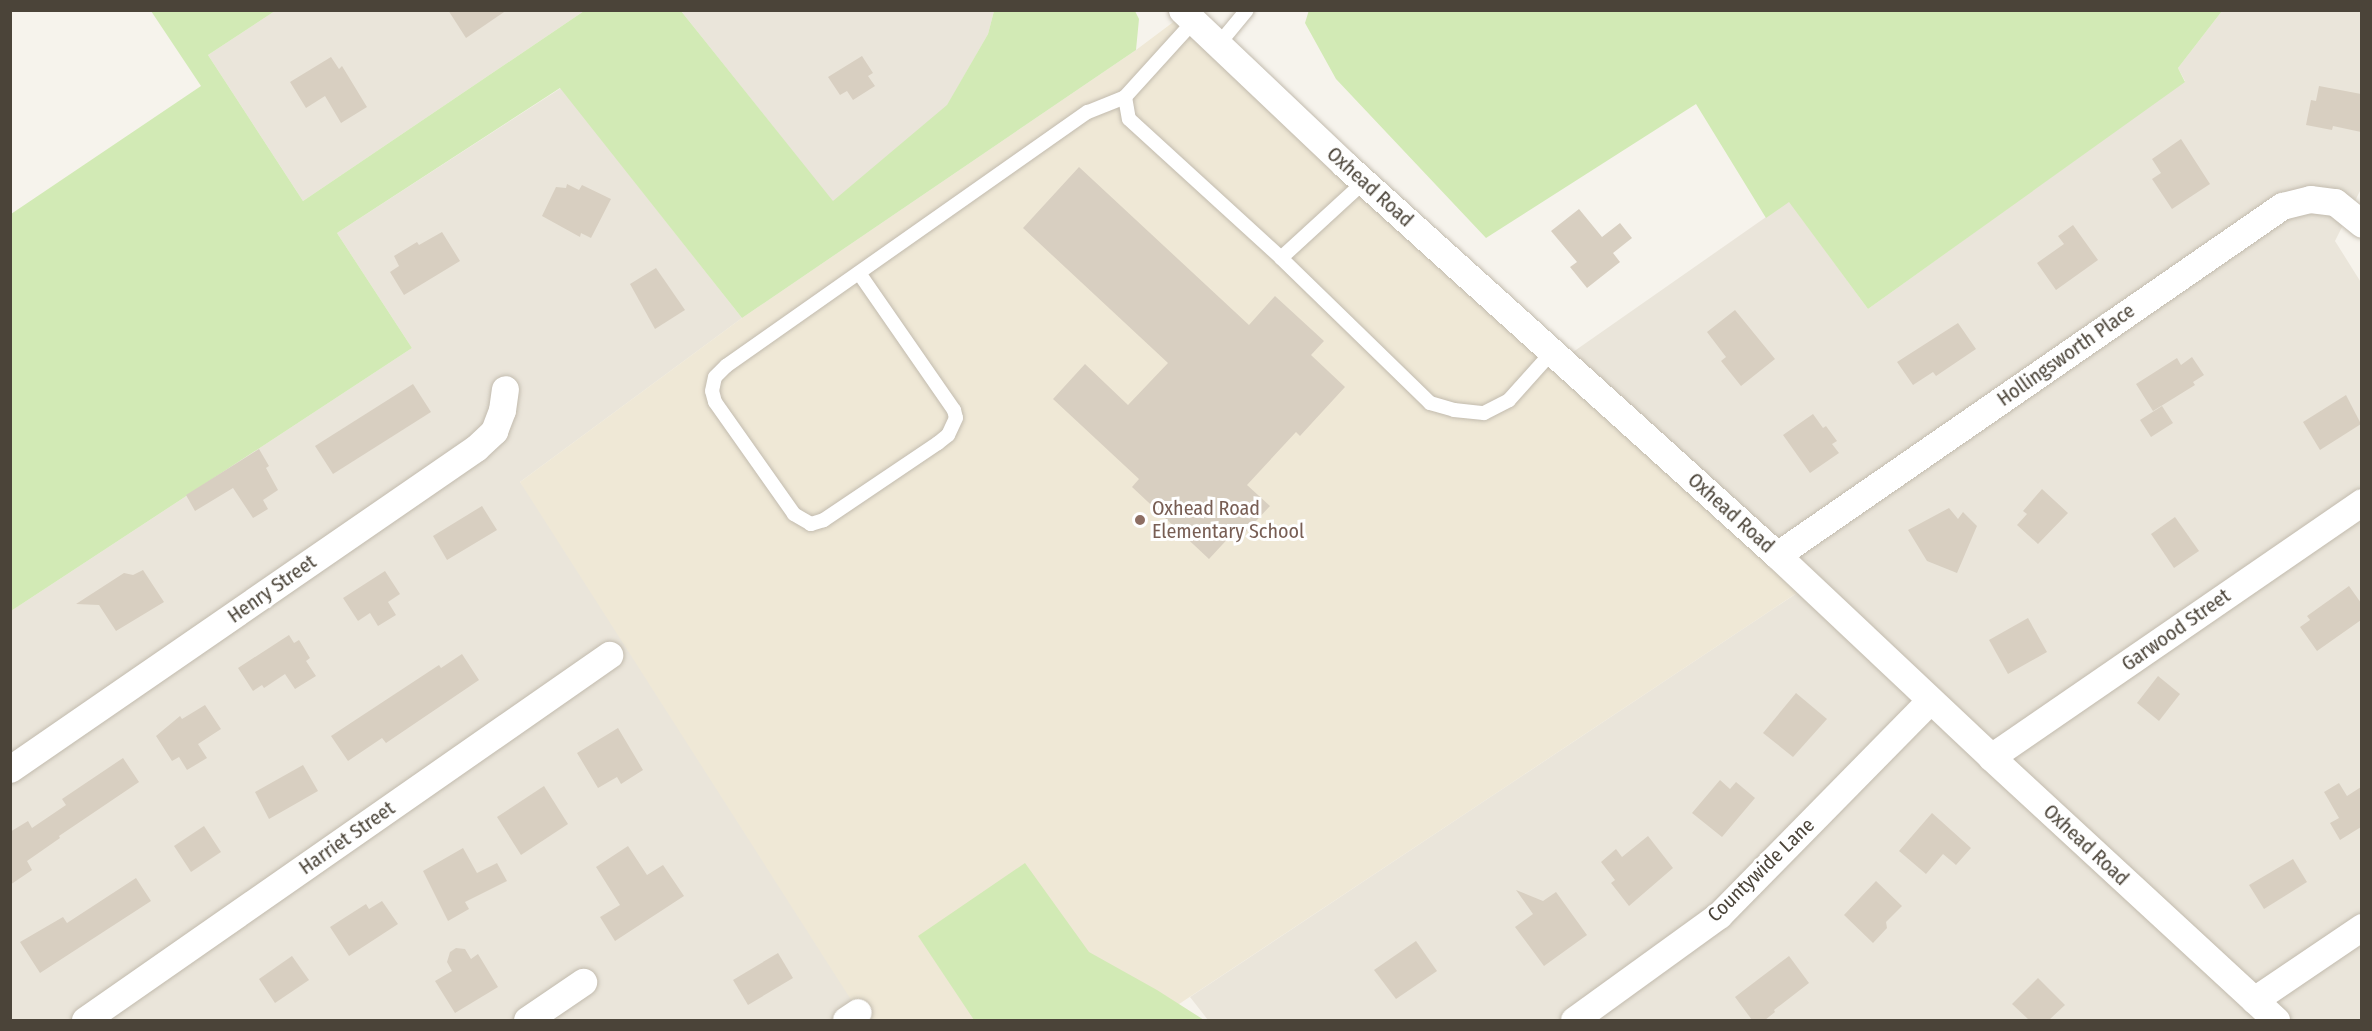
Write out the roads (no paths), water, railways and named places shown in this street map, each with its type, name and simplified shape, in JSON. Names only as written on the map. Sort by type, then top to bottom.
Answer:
[{"type":"street","name":"Oxhead Road","points":[[1188,16],[1364,182],[1777,555],[1990,757],[2276,1020]]},
{"type":"street","name":"Hollingsworth Place","points":[[1777,555],[2282,206],[2310,199],[2335,202],[2361,224]]},
{"type":"street","name":"Henry Street","points":[[10,769],[476,448],[494,431],[502,410],[505,388]]},
{"type":"street","name":"Garwood Street","points":[[1990,757],[2361,502]]},
{"type":"street","name":"Harriet Street","points":[[85,1020],[609,655]]},
{"type":"street","name":"Countywide Lane","points":[[1574,1020],[1719,915],[1930,700]]},
{"type":"street","points":[[2254,1000],[2361,927]]},
{"type":"street","points":[[527,1020],[583,982]]},
{"type":"lane","points":[[1218,45],[1247,10]]},
{"type":"lane","points":[[859,273],[954,410],[956,418],[948,435],[938,443],[824,520],[811,524],[794,514],[716,402],[712,391],[715,377],[726,366],[1088,112],[1125,98],[1188,16]]},
{"type":"lane","points":[[1125,98],[1129,119],[1281,258],[1430,403],[1455,410],[1484,413],[1509,400],[1553,351]]},
{"type":"lane","points":[[1281,258],[1364,182]]},
{"type":"place","name":"Oxhead Road Elementary School","points":[[1140,520]]}]
